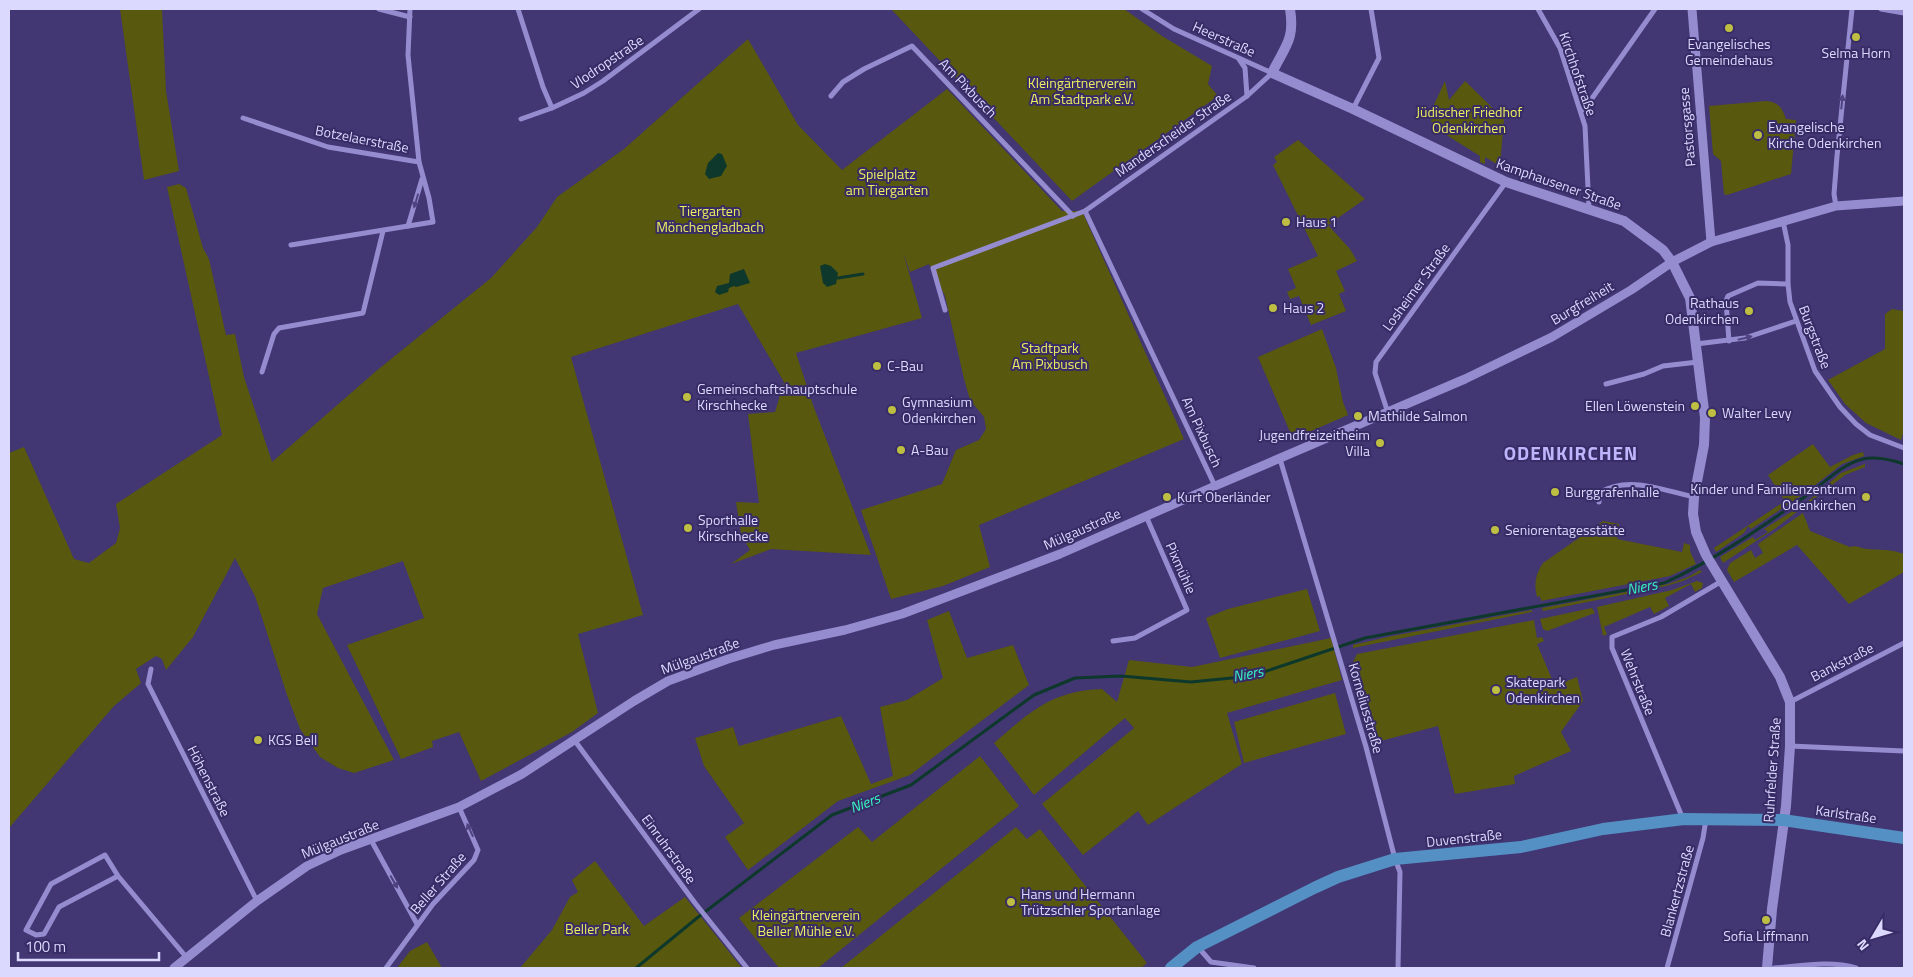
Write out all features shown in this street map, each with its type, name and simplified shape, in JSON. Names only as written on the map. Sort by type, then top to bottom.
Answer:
[{"type":"main road","points":[[1272,73],[1290,39],[1292,26],[1290,9]]},
{"type":"main road","name":"Kamphausener Straße","points":[[1272,73],[1353,109],[1506,182],[1624,221],[1663,250],[1672,262],[1690,298],[1699,362]]},
{"type":"main road","name":"Ruhrfelder Straße","points":[[1699,362],[1705,431],[1694,497],[1694,526],[1697,538],[1708,560],[1780,677],[1790,702],[1790,746],[1767,968]]},
{"type":"main road","name":"Duvenstraße","points":[[1171,968],[1197,947],[1338,877],[1395,860],[1521,847],[1603,829],[1684,819],[1783,820]]},
{"type":"main road","name":"Karlstraße","points":[[1783,820],[1904,838]]},
{"type":"street","points":[[379,9],[410,17]]},
{"type":"street","points":[[291,245],[433,222],[419,162],[408,55],[410,9]]},
{"type":"street","points":[[518,9],[543,87],[552,108]]},
{"type":"street","name":"Vlodropstraße","points":[[521,119],[552,108],[584,93],[603,81],[699,9]]},
{"type":"street","name":"Heerstraße","points":[[1142,9],[1174,29],[1272,73]]},
{"type":"street","points":[[1353,109],[1379,58],[1371,9]]},
{"type":"street","name":"Kirchhofstraße","points":[[1538,9],[1560,48],[1581,110],[1585,126],[1589,210]]},
{"type":"street","points":[[1581,110],[1593,97],[1655,9]]},
{"type":"street","name":"Pastorsgasse","points":[[1692,9],[1710,242]]},
{"type":"street","points":[[1836,206],[1834,194],[1836,168],[1852,9]]},
{"type":"street","points":[[1881,9],[1904,13]]},
{"type":"street","name":"Am Pixbusch","points":[[831,96],[843,82],[870,66],[912,46],[1073,216]]},
{"type":"street","points":[[1239,58],[1245,68],[1247,96]]},
{"type":"street","name":"Manderscheider Straße","points":[[1085,211],[1247,96],[1272,73]]},
{"type":"street","name":"Botzelaerstraße","points":[[244,118],[328,147],[419,162]]},
{"type":"street","points":[[408,226],[423,176]]},
{"type":"street","name":"Losheimer Straße","points":[[1388,413],[1375,372],[1376,362],[1506,182]]},
{"type":"street","name":"Burgfreiheit","points":[[1280,459],[1465,379],[1552,337],[1631,290],[1672,262],[1710,242],[1836,206],[1904,201]]},
{"type":"street","points":[[945,310],[933,268],[1085,211]]},
{"type":"street","name":"Am Pixbusch","points":[[1085,211],[1214,486]]},
{"type":"street","name":"Burgstraße","points":[[1783,221],[1788,245],[1790,302],[1815,371],[1847,416],[1870,435],[1904,448]]},
{"type":"street","points":[[262,372],[274,334],[279,328],[363,313],[383,231]]},
{"type":"street","points":[[1729,341],[1726,301],[1728,296],[1758,283],[1788,284]]},
{"type":"street","points":[[1696,344],[1745,338],[1796,322]]},
{"type":"street","points":[[1606,384],[1644,374],[1663,366],[1699,362]]},
{"type":"street","name":"Mülgaustraße","points":[[174,968],[257,901],[307,866],[336,852],[460,807],[522,774],[668,681],[774,645],[845,630],[902,614],[1060,554],[1280,459]]},
{"type":"street","name":"Korneliusstraße","points":[[1280,459],[1366,747],[1395,860],[1400,872],[1398,968]]},
{"type":"street","points":[[1599,502],[1599,493],[1622,484],[1634,484],[1694,497]]},
{"type":"street","name":"Pixmühle","points":[[1113,640],[1135,638],[1187,610],[1146,516]]},
{"type":"street","name":"Wehrstraße","points":[[1684,819],[1612,648],[1612,637],[1661,616],[1722,581]]},
{"type":"street","name":"Bankstraße","points":[[1790,702],[1904,643]]},
{"type":"street","name":"Höhenstraße","points":[[151,669],[148,684],[257,901]]},
{"type":"street","name":"Einruhrstraße","points":[[575,741],[697,906],[747,968]]},
{"type":"street","points":[[1790,746],[1904,752]]},
{"type":"street","name":"Beller Straße","points":[[386,968],[433,904],[474,860],[478,850],[460,807]]},
{"type":"street","name":"Blankertzstraße","points":[[1667,968],[1703,838],[1706,819]]},
{"type":"street","points":[[371,840],[417,924]]},
{"type":"street","points":[[118,876],[59,907],[44,934],[36,935],[26,930],[51,884],[105,855],[118,876],[187,958]]},
{"type":"street","points":[[1197,947],[1211,962],[1254,968]]},
{"type":"street","points":[[1774,968],[1828,964],[1840,964],[1856,968]]},
{"type":"green space","points":[[120,9],[162,9],[166,91],[179,171],[144,180]]},
{"type":"green space","name":"Kleingärtnerverein Am Stadtpark e.V.","points":[[891,9],[1124,9],[1162,36],[1212,66],[1208,84],[1218,96],[1072,201]]},
{"type":"green space","points":[[748,39],[798,125],[842,170],[947,89],[1062,211],[1082,211],[1184,439],[979,525],[990,567],[943,586],[891,599],[861,510],[942,484],[956,450],[979,440],[986,429],[984,417],[970,400],[945,296],[929,264],[910,272],[903,252],[922,318],[796,353],[813,405],[871,555],[771,549],[731,564],[750,550],[741,534],[736,502],[759,503],[748,414],[775,412],[784,382],[738,304],[571,357],[643,615],[578,634],[598,713],[572,732],[481,781],[459,732],[432,741],[433,747],[401,759],[347,645],[424,618],[403,561],[323,588],[317,614],[394,760],[354,773],[338,768],[320,757],[300,729],[255,596],[235,558],[193,637],[166,670],[162,659],[156,656],[136,669],[141,683],[114,706],[9,828],[9,453],[24,447],[74,559],[89,563],[116,543],[120,528],[116,504],[222,435],[167,187],[179,184],[186,188],[203,248],[209,259],[226,335],[235,334],[244,377],[272,462],[375,372],[491,278],[537,227],[557,197],[624,149]]},
{"type":"green space","name":"Jüdischer Friedhof Odenkirchen","points":[[1445,81],[1449,100],[1465,81],[1504,119],[1500,166],[1485,157],[1485,164],[1480,162],[1480,156],[1448,136],[1431,121],[1437,109],[1433,107]]},
{"type":"green space","points":[[1766,101],[1779,106],[1786,119],[1796,120],[1791,174],[1727,195],[1724,194],[1721,161],[1713,154],[1709,106]]},
{"type":"green space","points":[[1298,140],[1365,199],[1328,225],[1350,249],[1357,261],[1336,271],[1345,291],[1339,294],[1346,311],[1311,325],[1299,296],[1290,299],[1287,292],[1296,288],[1288,269],[1318,256],[1273,165],[1277,162],[1274,157]]},
{"type":"green space","points":[[1892,309],[1904,311],[1904,430],[1901,440],[1866,423],[1845,404],[1828,380],[1885,349],[1885,314]]},
{"type":"green space","points":[[1322,329],[1336,368],[1343,402],[1348,415],[1293,439],[1258,357]]},
{"type":"green space","points":[[1813,444],[1830,467],[1853,455],[1863,452],[1864,456],[1842,464],[1805,493],[1751,529],[1748,526],[1744,533],[1716,552],[1714,548],[1785,501],[1768,475]]},
{"type":"green space","points":[[1865,464],[1865,467],[1845,475],[1776,528],[1723,563],[1720,557],[1753,537],[1755,540],[1768,532],[1764,529],[1807,502],[1841,473]]},
{"type":"green space","points":[[1803,513],[1810,531],[1850,547],[1890,550],[1904,554],[1904,572],[1849,604],[1797,545],[1734,582],[1727,570],[1730,563],[1751,550],[1755,558],[1763,553],[1758,544]]},
{"type":"green space","points":[[1603,521],[1619,524],[1617,539],[1682,552],[1684,543],[1690,545],[1690,551],[1696,564],[1670,576],[1541,601],[1540,596],[1537,597],[1535,584],[1543,563]]},
{"type":"green space","points":[[1700,570],[1702,572],[1683,581],[1666,586],[1543,611],[1542,608],[1668,584],[1688,577]]},
{"type":"green space","points":[[1697,581],[1703,583],[1702,588],[1695,592],[1691,584],[1665,598],[1669,606],[1654,614],[1650,607],[1604,627],[1607,634],[1603,636],[1597,607],[1672,590]]},
{"type":"green space","points":[[1307,589],[1320,631],[1220,658],[1206,618],[1228,609]]},
{"type":"green space","points":[[1592,608],[1595,613],[1547,631],[1543,629],[1540,619]]},
{"type":"green space","points":[[1532,610],[1532,612],[1353,648],[1353,645],[1392,636]]},
{"type":"green space","points":[[949,611],[967,658],[1013,645],[1029,685],[910,775],[838,801],[748,870],[725,837],[744,823],[704,766],[695,738],[733,727],[739,746],[841,716],[871,784],[893,776],[880,707],[907,700],[943,678],[927,620]]},
{"type":"green space","points":[[1534,620],[1537,638],[1542,637],[1544,641],[1537,644],[1555,686],[1577,677],[1583,701],[1561,732],[1571,751],[1514,776],[1515,784],[1455,794],[1438,726],[1373,743],[1351,666],[1357,654]]},
{"type":"green space","points":[[1331,638],[1342,680],[1227,713],[1242,764],[1148,825],[1138,811],[1083,855],[1042,804],[1134,728],[1125,718],[1034,795],[994,743],[1042,705],[1069,694],[1102,689],[1117,702],[1129,660],[1192,667]]},
{"type":"green space","points":[[1335,693],[1346,734],[1244,763],[1234,722]]},
{"type":"green space","name":"Kleingärtnerverein Beller Mühle e.V.","points":[[980,756],[1019,806],[818,968],[779,968],[739,918],[858,827],[872,842]]},
{"type":"green space","name":"Hans und Hermann Trützschler Sportanlage","points":[[1016,827],[1027,839],[1040,829],[1147,963],[1141,968],[841,968]]},
{"type":"green space","name":"Beller Park","points":[[595,861],[644,926],[685,897],[742,968],[520,968],[552,930],[570,897],[578,892],[572,880]]},
{"type":"green space","points":[[427,942],[442,968],[397,968],[410,951]]},
{"type":"shaded area","points":[[718,153],[722,154],[727,166],[721,176],[709,179],[705,174],[708,163]]},
{"type":"shaded area","points":[[825,264],[831,266],[838,273],[836,284],[827,287],[823,283],[820,266]]},
{"type":"shaded area","points":[[744,269],[750,283],[734,286],[729,288],[728,292],[719,295],[715,292],[717,286],[729,283],[730,274]]},
{"type":"waterway","points":[[838,278],[863,274]]},
{"type":"waterway","name":"Niers","points":[[636,968],[697,918],[832,815],[911,785],[1034,695],[1075,678],[1121,676],[1191,682],[1252,676],[1365,638],[1664,583],[1700,565],[1735,544],[1854,462],[1873,458],[1904,464]]},
{"type":"place","name":"Evangelisches Gemeindehaus","points":[[1729,28]]},
{"type":"place","name":"Selma Horn","points":[[1856,37]]},
{"type":"place","name":"Evangelische Kirche Odenkirchen","points":[[1758,135]]},
{"type":"place","name":"Haus 1","points":[[1286,222]]},
{"type":"place","name":"Haus 2","points":[[1273,308]]},
{"type":"place","name":"Rathaus Odenkirchen","points":[[1749,311]]},
{"type":"place","name":"C-Bau","points":[[877,366]]},
{"type":"place","name":"Gemeinschaftshauptschule Kirschhecke","points":[[687,397]]},
{"type":"place","name":"Ellen Löwenstein","points":[[1695,406]]},
{"type":"place","name":"Gymnasium Odenkirchen","points":[[892,410]]},
{"type":"place","name":"Walter Levy","points":[[1712,413]]},
{"type":"place","name":"Mathilde Salmon","points":[[1358,416]]},
{"type":"place","name":"Jugendfreizeitheim Villa","points":[[1380,443]]},
{"type":"place","name":"A-Bau","points":[[901,450]]},
{"type":"place","name":"Burggrafenhalle","points":[[1555,492]]},
{"type":"place","name":"Kurt Oberländer","points":[[1167,497]]},
{"type":"place","name":"Kinder und Familienzentrum Odenkirchen","points":[[1866,497]]},
{"type":"place","name":"Sporthalle Kirschhecke","points":[[688,528]]},
{"type":"place","name":"Seniorentagesstätte","points":[[1495,530]]},
{"type":"place","name":"Skatepark Odenkirchen","points":[[1496,690]]},
{"type":"place","name":"KGS Bell","points":[[258,740]]},
{"type":"place","name":"Hans und Hermann Trützschler Sportanlage","points":[[1011,902]]},
{"type":"place","name":"Sofia Liffmann","points":[[1766,920]]},
{"type":"district","name":"ODENKIRCHEN","points":[[1571,453]]},
{"type":"park label","name":"Spielplatz am Tiergarten","points":[[887,182]]},
{"type":"park label","name":"Tiergarten Mönchengladbach","points":[[710,220]]},
{"type":"park label","name":"Stadtpark Am Pixbusch","points":[[1050,356]]}]
